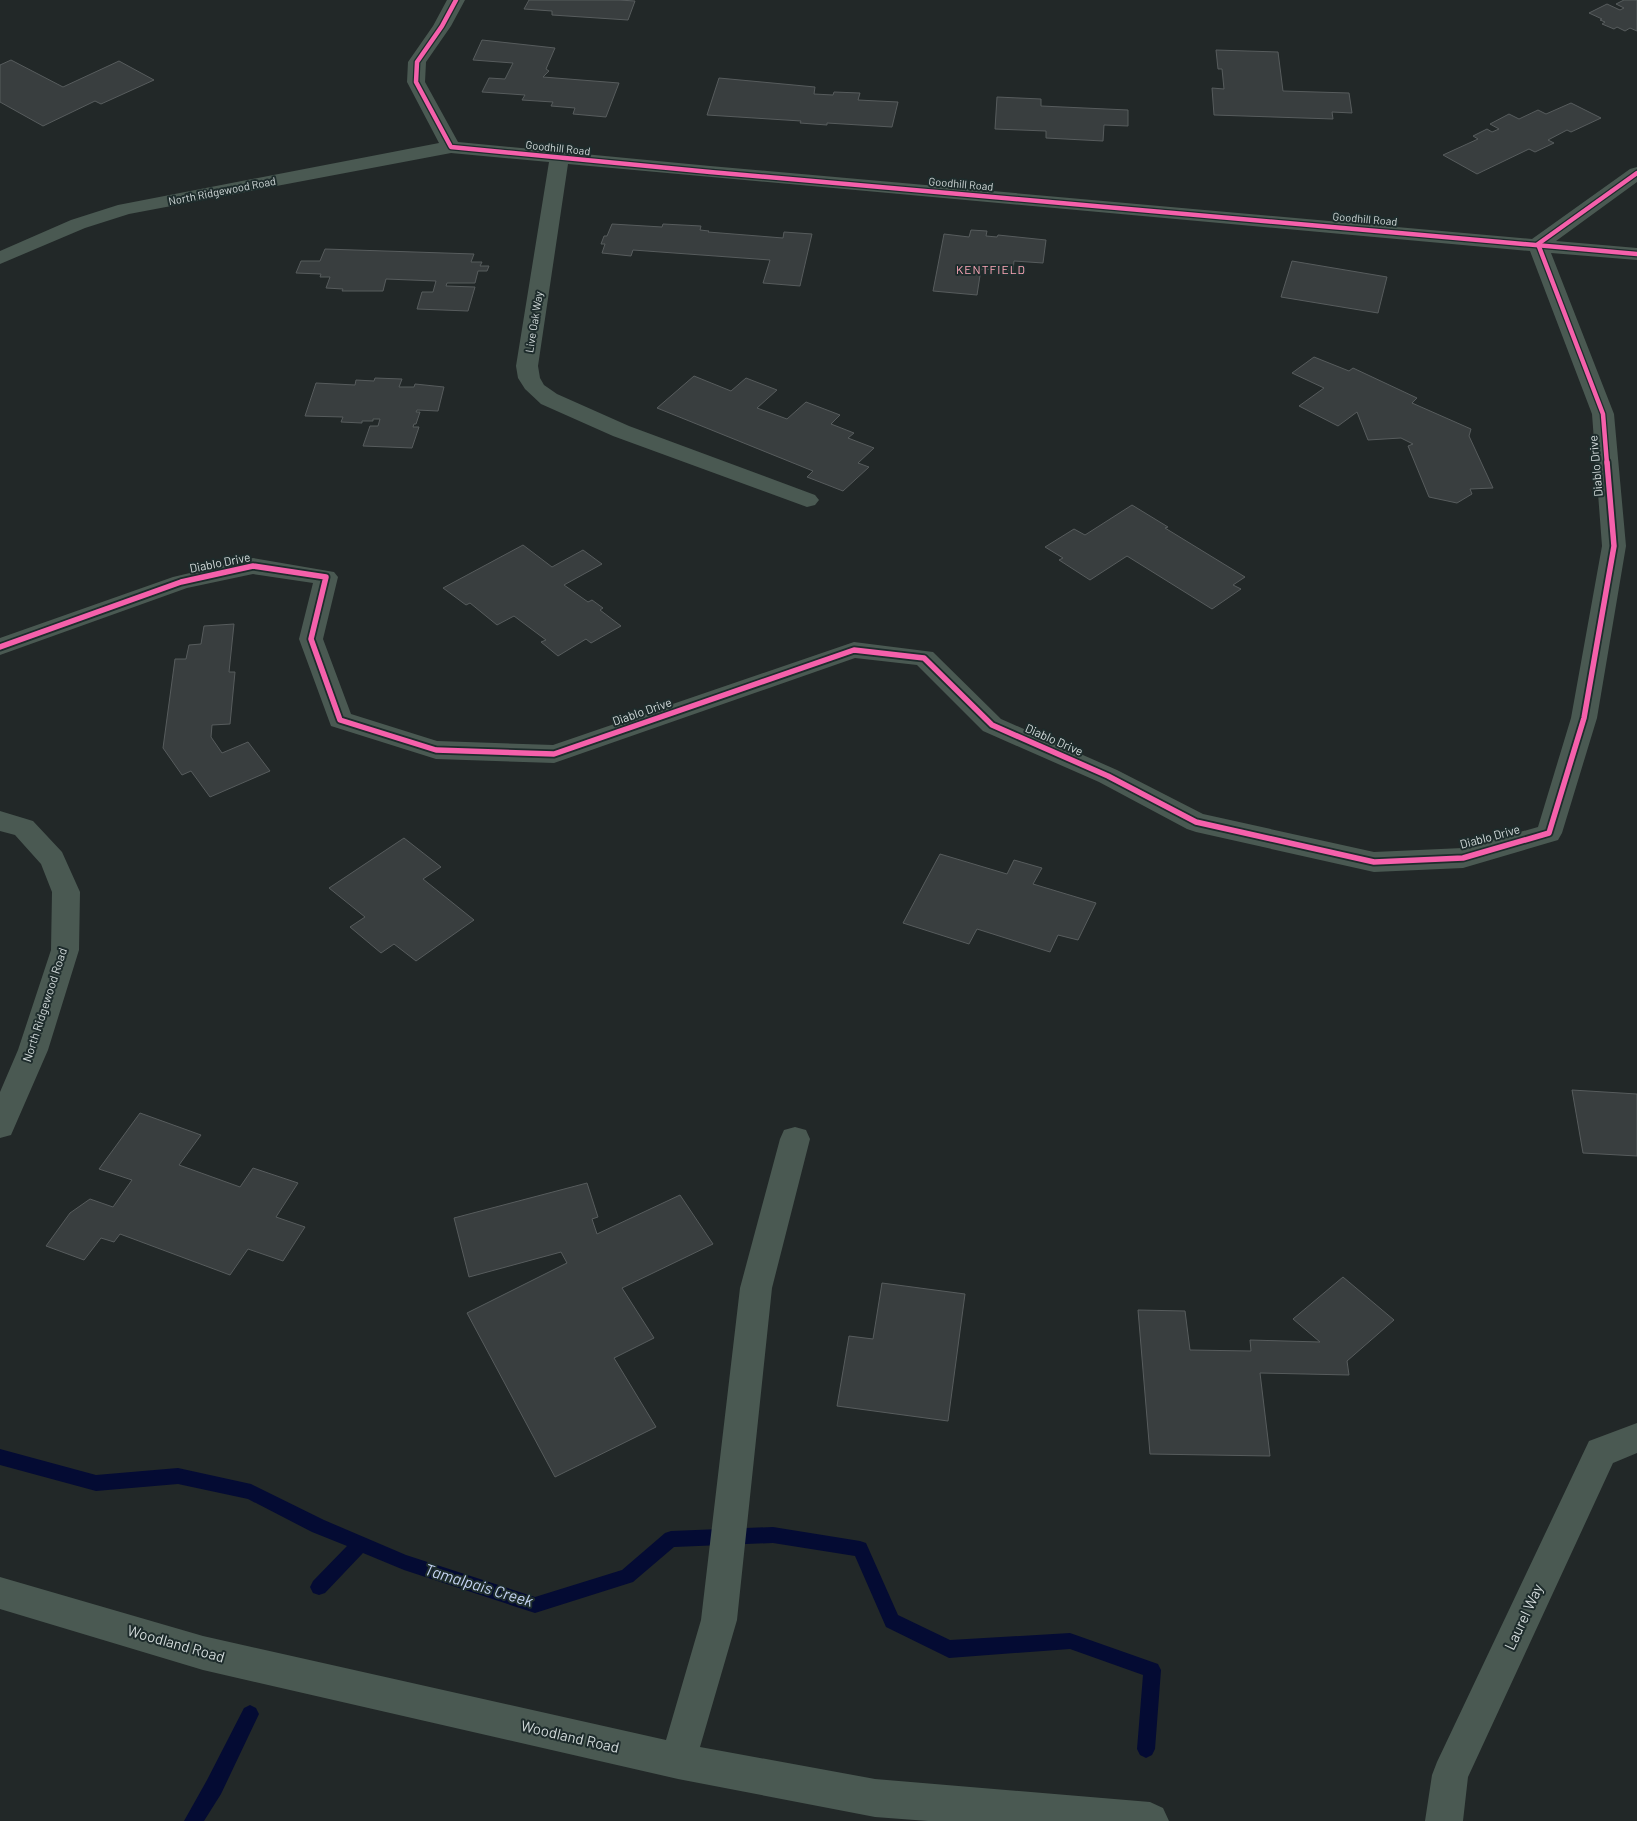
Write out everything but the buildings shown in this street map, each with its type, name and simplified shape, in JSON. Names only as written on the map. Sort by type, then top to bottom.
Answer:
[{"type":"street","points":[[451,147],[416,82],[415,71],[421,54],[442,26],[456,0]]},
{"type":"street","name":"Goodhill Road","points":[[451,147],[1637,254]]},
{"type":"street","name":"North Ridgewood Road","points":[[0,258],[78,224],[125,209],[451,147]]},
{"type":"street","name":"Live Oak Way","points":[[559,158],[527,366],[529,378],[536,390],[549,399],[621,432],[807,500]]},
{"type":"street","points":[[1538,244],[1637,172]]},
{"type":"street","name":"Diablo Drive","points":[[0,647],[180,582],[253,566],[326,576],[310,639],[340,720],[436,750],[554,754],[854,650],[924,658],[992,725],[1108,776],[1196,822],[1374,862],[1463,858],[1549,833],[1584,718],[1614,546],[1603,414],[1538,244]]},
{"type":"street","name":"North Ridgewood Road","points":[[0,821],[24,828],[52,859],[66,892],[65,950],[33,1050],[0,1126]]},
{"type":"street","points":[[678,1762],[719,1620],[756,1288],[795,1139]]},
{"type":"street","name":"Laurel Way","points":[[1444,1821],[1450,1775],[1601,1452],[1637,1438]]},
{"type":"street","name":"Woodland Road","points":[[0,1593],[203,1653],[678,1762],[875,1798],[1150,1821]]},
{"type":"waterway","name":"Tamalpais Creek","points":[[0,1457],[96,1483],[178,1476],[251,1492],[318,1526],[404,1562],[535,1605],[627,1576],[671,1539],[773,1535],[860,1549],[892,1621],[949,1649],[1070,1641],[1152,1670],[1146,1749]]},
{"type":"waterway","points":[[319,1587],[360,1544]]},
{"type":"waterway","points":[[193,1821],[214,1787],[250,1714]]},
{"type":"cycle path","points":[[456,0],[442,26],[417,62],[416,82],[451,147],[710,172],[1637,254]]},
{"type":"cycle path","points":[[0,647],[181,582],[253,566],[326,577],[311,639],[340,720],[436,750],[554,754],[854,650],[924,658],[992,725],[1108,776],[1196,822],[1374,862],[1463,858],[1549,833],[1584,718],[1614,546],[1603,414],[1538,244],[1637,173]]},
{"type":"district","name":"KENTFIELD","points":[[991,270]]}]
